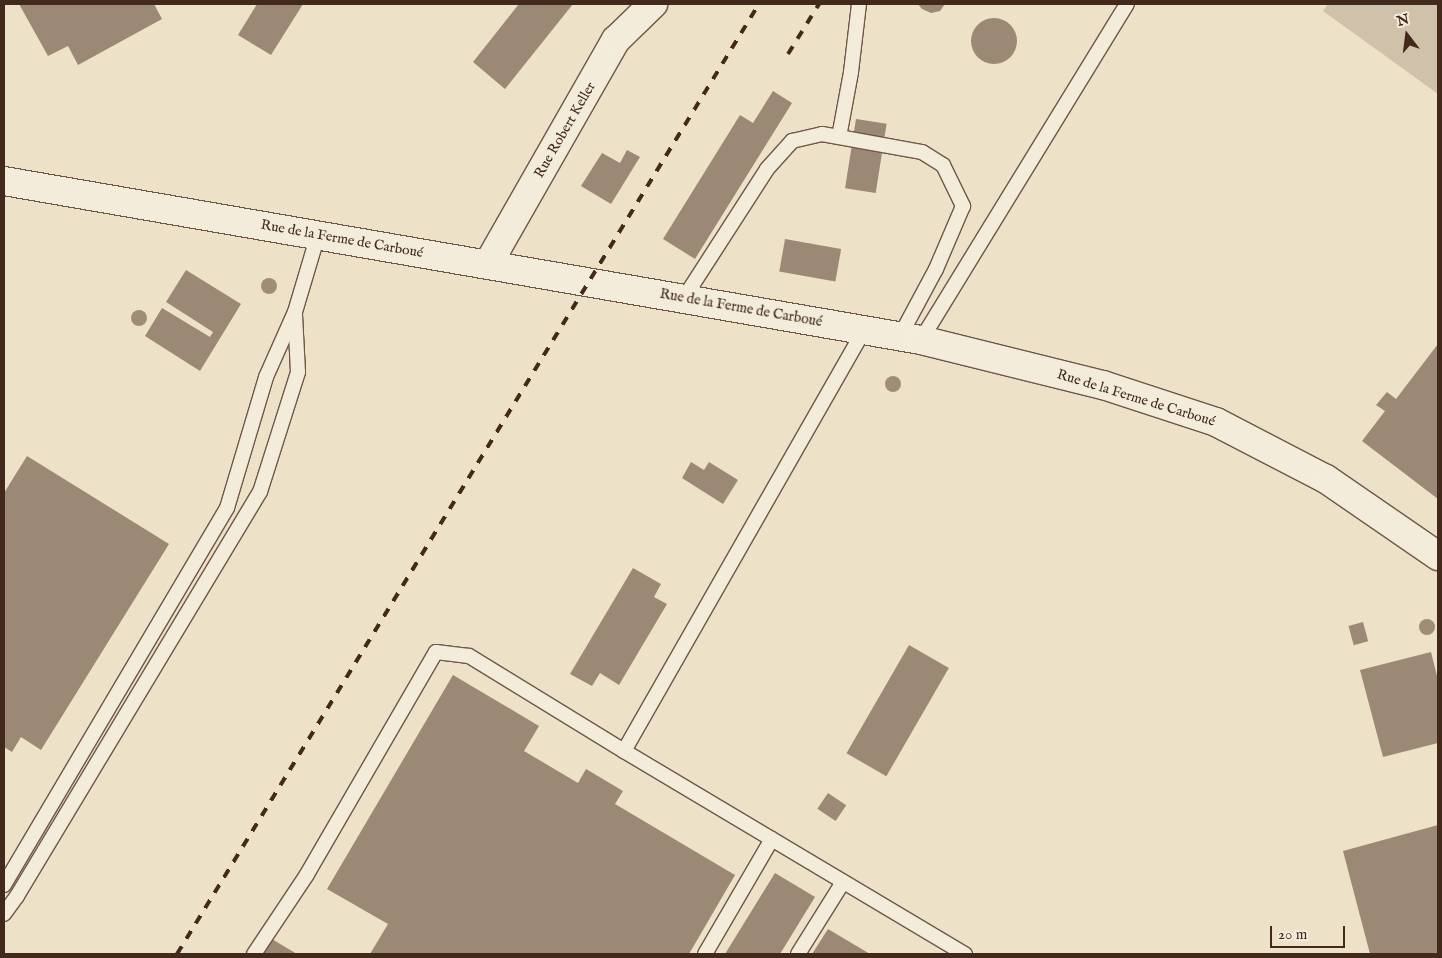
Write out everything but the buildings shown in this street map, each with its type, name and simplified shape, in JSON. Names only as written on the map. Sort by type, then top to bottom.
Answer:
[{"type":"street","name":"Rue Robert Keller","points":[[488,264],[616,40],[652,4]]},
{"type":"street","name":"Rue de la Ferme de Carboué","points":[[4,180],[910,338],[1103,385],[1216,422],[1326,479],[1438,556]]},
{"type":"lane","points":[[839,137],[851,72],[859,4]]},
{"type":"lane","points":[[910,338],[1126,4]]},
{"type":"lane","points":[[684,298],[767,169],[792,141],[822,134],[839,137],[922,152],[943,165],[963,206],[936,269],[910,338]]},
{"type":"lane","points":[[4,885],[228,508],[266,377],[295,312],[318,235]]},
{"type":"lane","points":[[4,914],[17,896],[260,492],[298,372],[295,312]]},
{"type":"lane","points":[[624,751],[864,330]]},
{"type":"lane","points":[[254,954],[306,876],[436,652],[469,656],[624,751],[965,954]]},
{"type":"lane","points":[[705,954],[772,839]]},
{"type":"lane","points":[[798,954],[843,882]]},
{"type":"shaded area","points":[[1328,4],[1438,4],[1438,94],[1323,11]]},
{"type":"railway","points":[[177,954],[759,4]]},
{"type":"railway","points":[[788,54],[819,4]]}]
